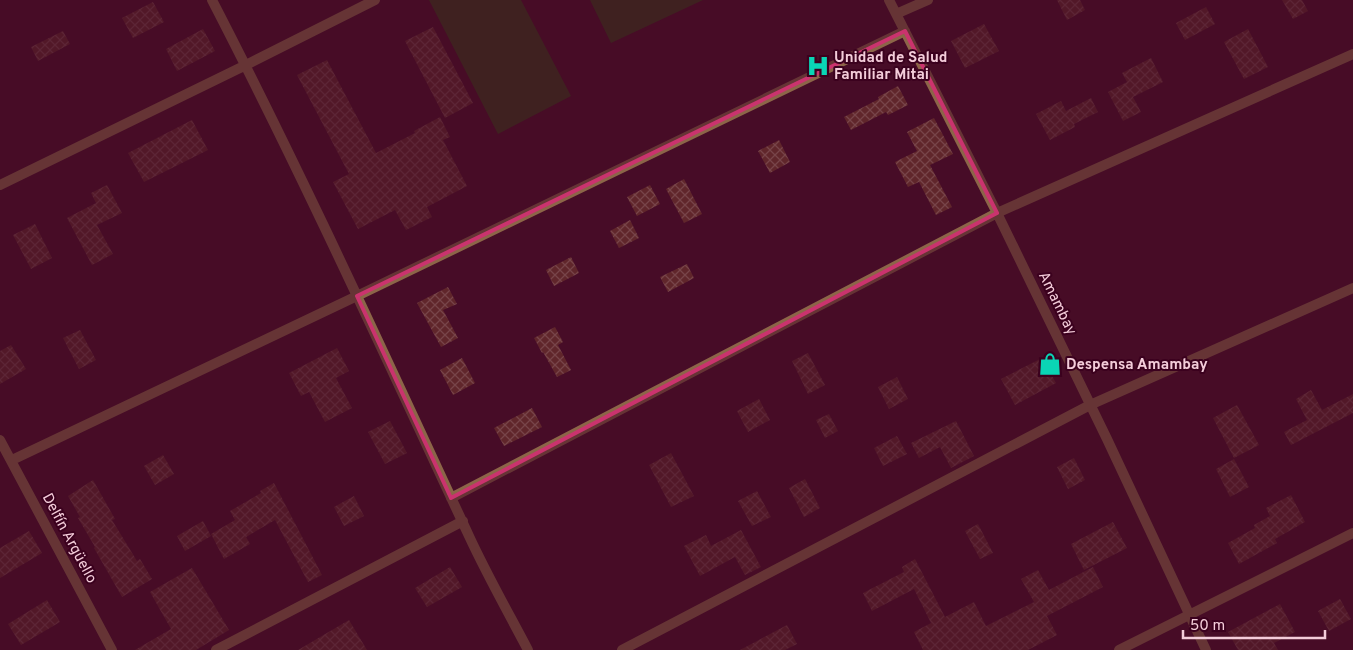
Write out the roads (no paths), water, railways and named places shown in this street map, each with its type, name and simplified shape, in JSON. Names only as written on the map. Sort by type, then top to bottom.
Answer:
[{"type":"street","points":[[212,0],[246,65],[357,296],[469,536],[528,650]]},
{"type":"street","points":[[0,185],[375,0]]},
{"type":"street","name":"Amambay","points":[[889,0],[997,213],[1206,650]]},
{"type":"street","points":[[896,14],[928,0]]},
{"type":"street","points":[[12,460],[357,296],[905,31]]},
{"type":"street","points":[[451,498],[997,213],[1353,54]]},
{"type":"street","points":[[622,650],[1090,405],[1353,288]]},
{"type":"street","name":"Delfín Argüello","points":[[0,440],[110,647]]},
{"type":"street","points":[[216,650],[462,521]]},
{"type":"street","points":[[1120,650],[1353,533]]},
{"type":"street","points":[[98,650],[110,647]]},
{"type":"place","name":"Unidad de Salud Familiar Mitai","points":[[818,66]]},
{"type":"place","name":"Despensa Amambay","points":[[1050,364]]}]
